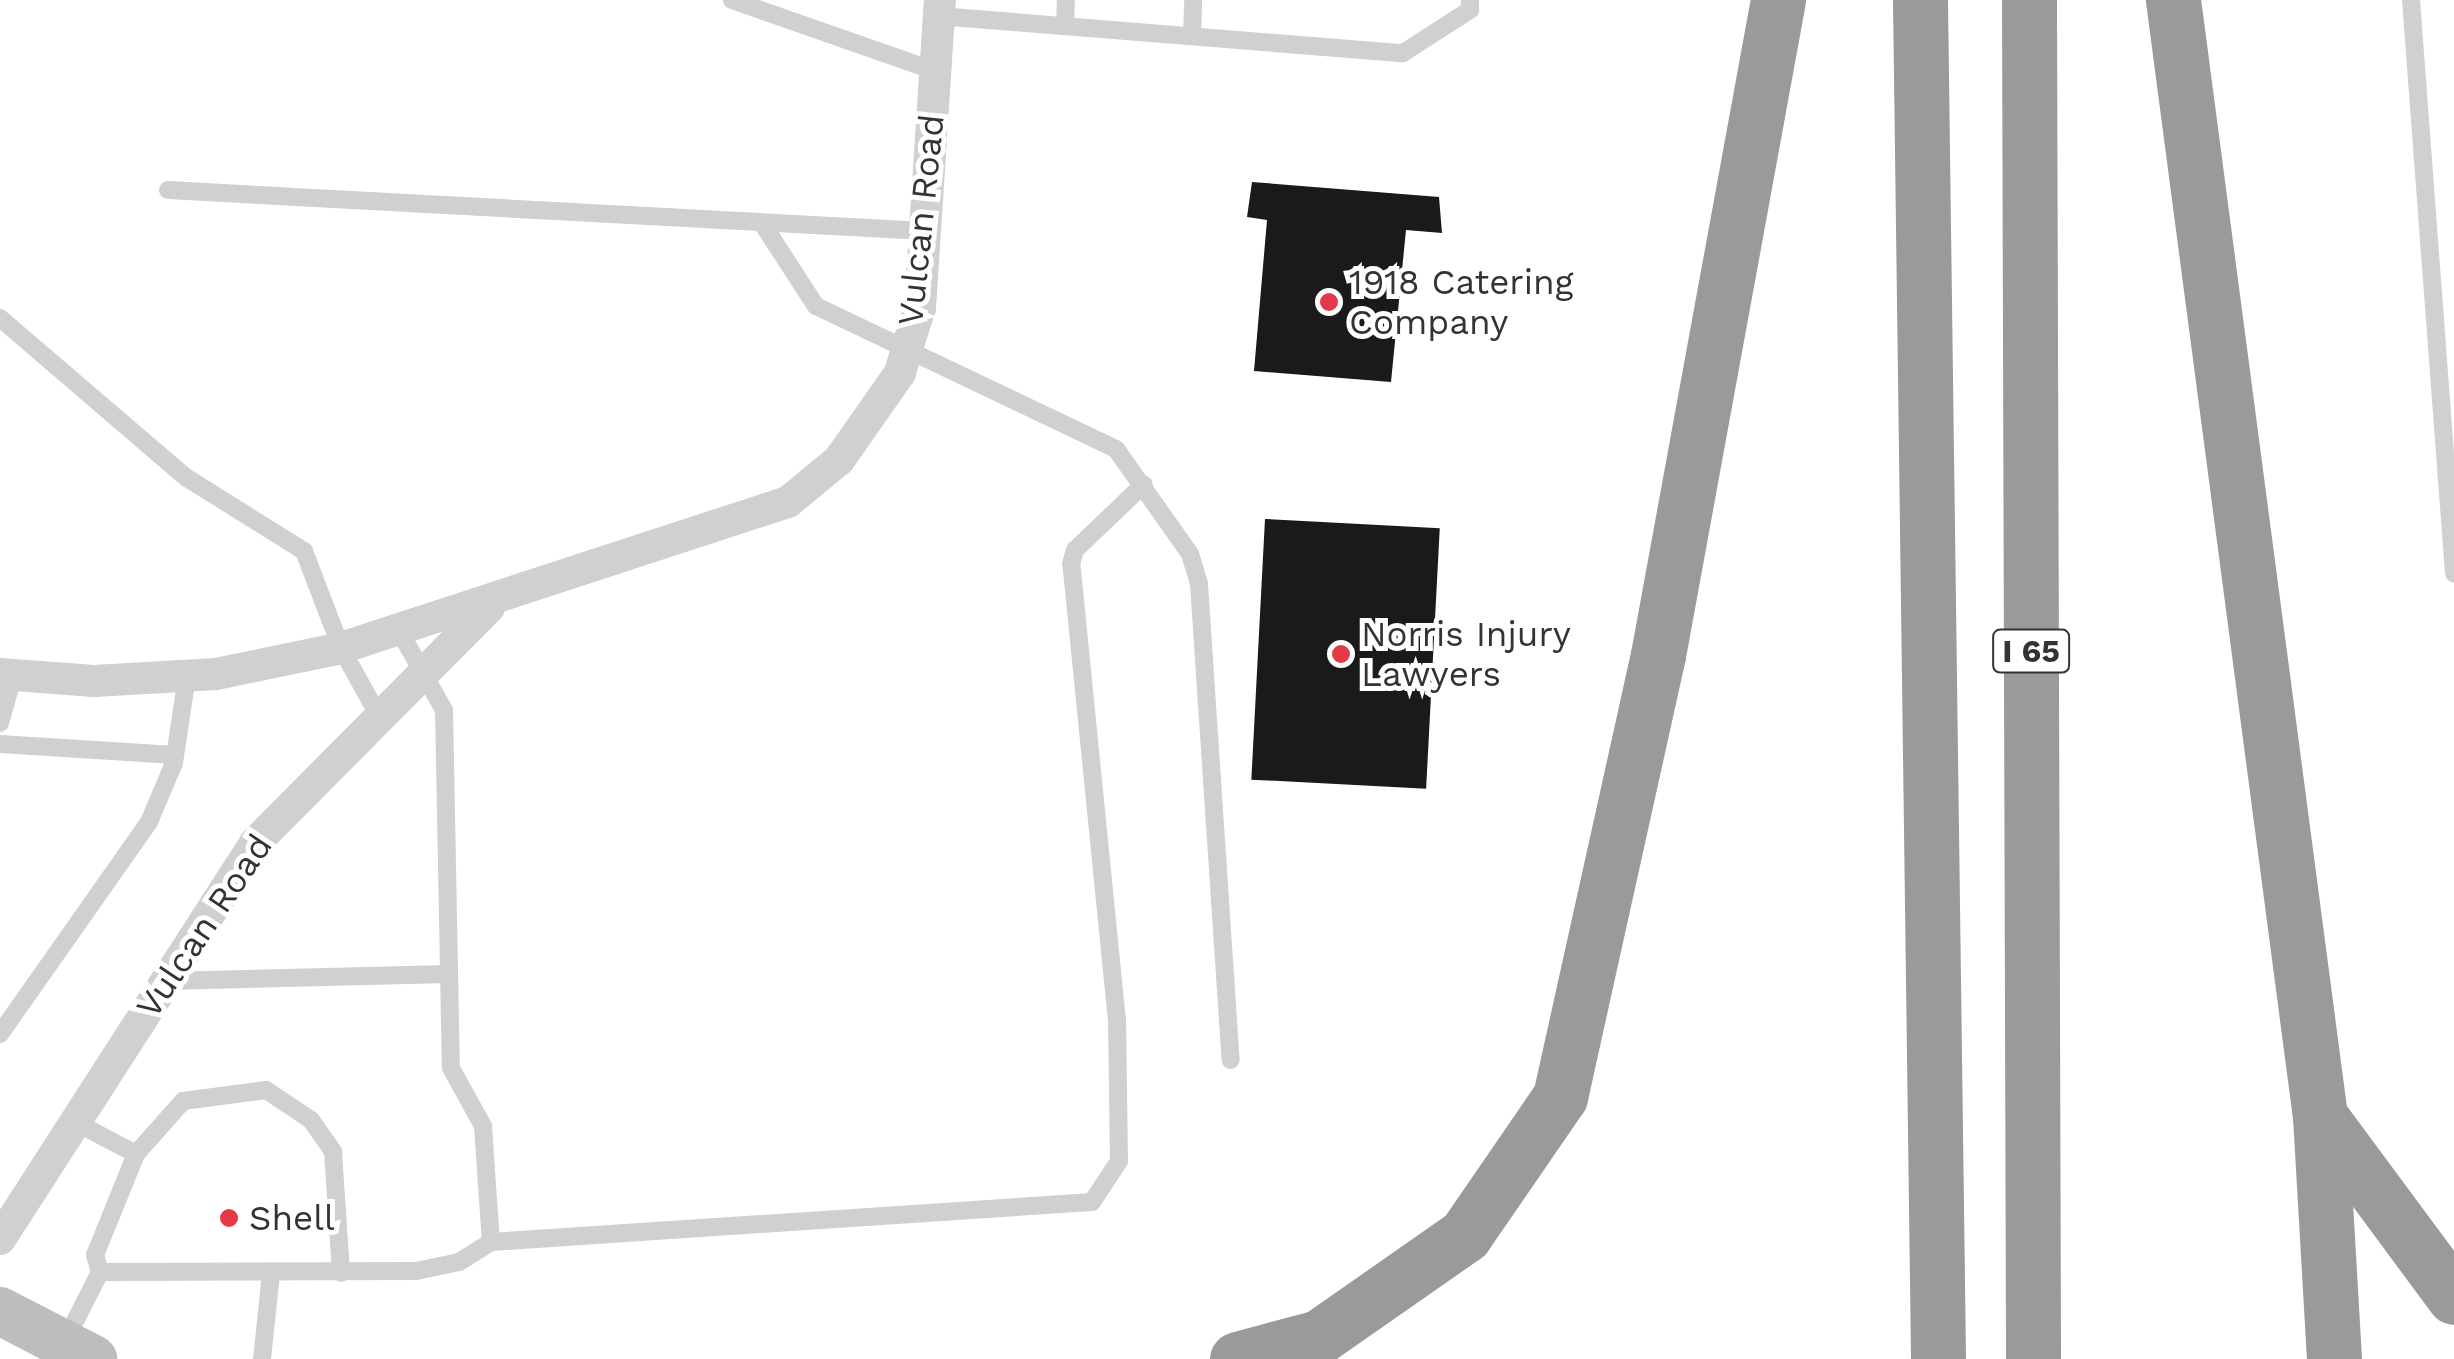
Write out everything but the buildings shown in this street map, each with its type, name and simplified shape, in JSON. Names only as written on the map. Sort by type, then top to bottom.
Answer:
[{"type":"highway","points":[[1237,1359],[1319,1337],[1465,1235],[1560,1097],[1658,656],[1778,0]]},
{"type":"highway","points":[[1920,0],[1938,1359]]},
{"type":"highway","name":"I 65","points":[[2029,0],[2033,1359]]},
{"type":"highway","points":[[2173,0],[2320,1116],[2334,1359]]},
{"type":"highway","points":[[2320,1116],[2454,1297]]},
{"type":"main road","points":[[0,1311],[78,1352]]},
{"type":"street","name":"Vulcan Road","points":[[6,675],[187,676],[342,648],[492,604],[788,502],[840,460],[900,373],[908,345],[925,231],[940,8]]},
{"type":"street","name":"Vulcan Road","points":[[0,1239],[254,843],[377,713],[492,604]]},
{"type":"lane","points":[[732,0],[936,71]]},
{"type":"lane","points":[[1065,26],[1066,0]]},
{"type":"lane","points":[[1192,36],[1193,0]]},
{"type":"lane","points":[[940,8],[1065,26],[1403,53],[1470,10],[1470,0]]},
{"type":"lane","points":[[2410,0],[2454,573]]},
{"type":"lane","points":[[168,190],[925,231]]},
{"type":"lane","points":[[762,223],[816,306],[908,345],[1097,437],[1144,484],[1190,554],[1199,584],[1231,1060]]},
{"type":"lane","points":[[0,318],[187,478],[304,550],[342,648],[377,713]]},
{"type":"lane","points":[[100,1272],[416,1271],[458,1262],[491,1242],[1092,1202],[1118,1161],[1117,1022],[1070,564],[1074,550],[1144,484]]},
{"type":"lane","points":[[400,632],[426,668],[444,710],[451,1068],[483,1126],[491,1242]]},
{"type":"lane","points":[[0,723],[6,675]]},
{"type":"lane","points":[[0,1034],[149,822],[175,756],[187,676]]},
{"type":"lane","points":[[0,744],[175,756]]},
{"type":"lane","points":[[166,981],[448,974]]},
{"type":"lane","points":[[78,1352],[100,1272],[95,1255],[136,1154],[184,1102],[266,1090],[312,1120],[333,1152],[341,1273]]},
{"type":"lane","points":[[75,1122],[136,1154]]},
{"type":"lane","points":[[262,1359],[270,1274]]},
{"type":"place","name":"1918 Catering Company","points":[[1329,302]]},
{"type":"place","name":"Norris Injury Lawyers","points":[[1341,654]]},
{"type":"place","name":"Shell","points":[[229,1218]]}]
